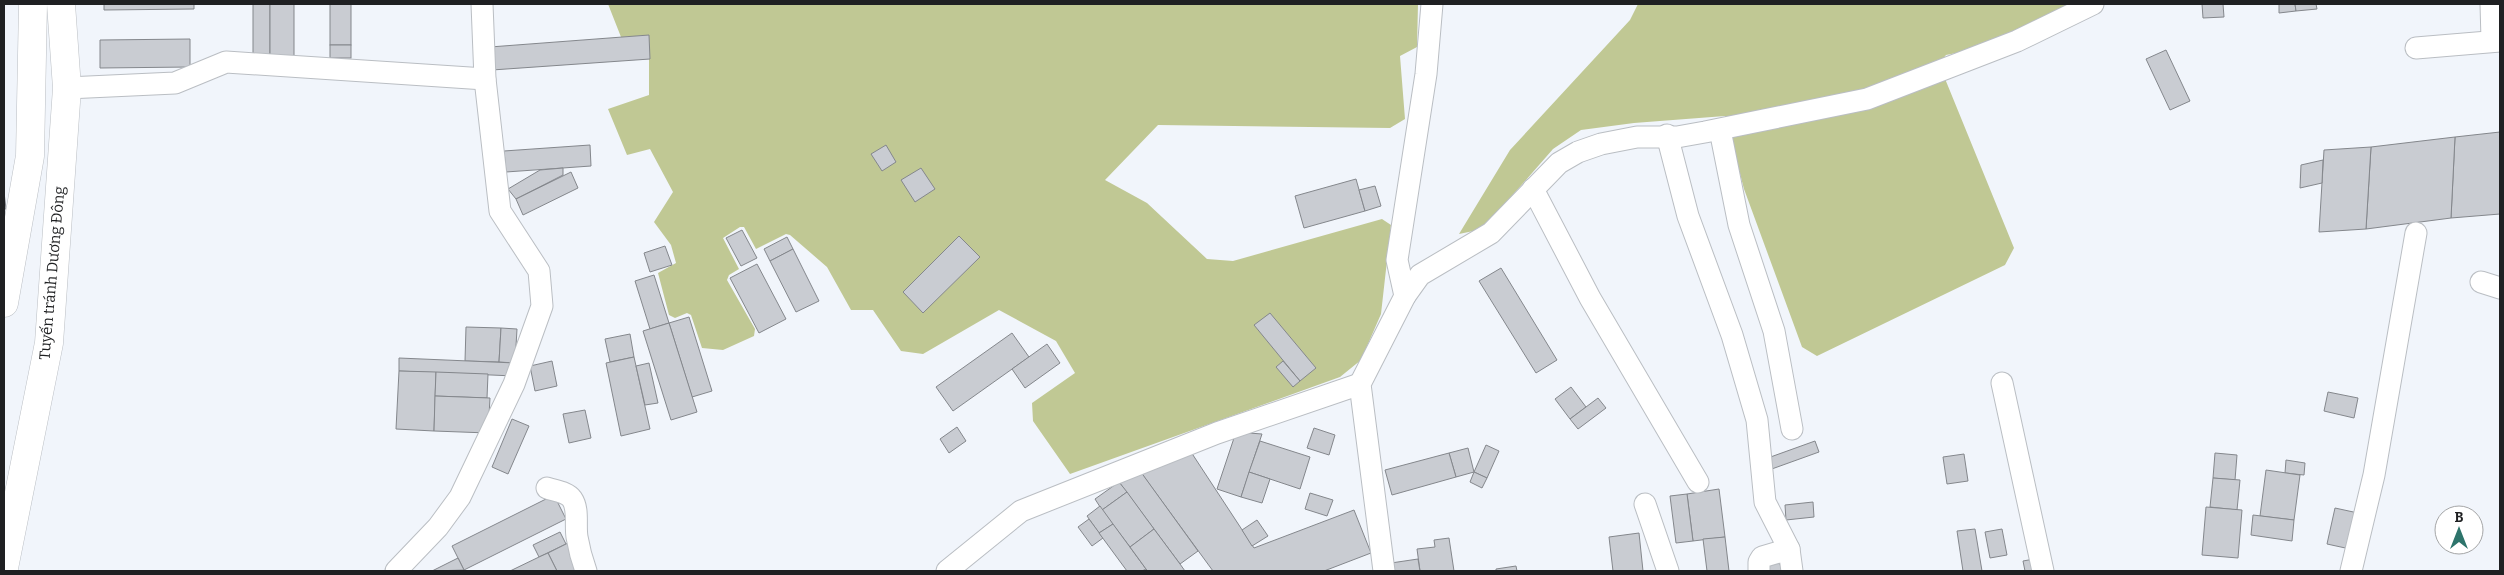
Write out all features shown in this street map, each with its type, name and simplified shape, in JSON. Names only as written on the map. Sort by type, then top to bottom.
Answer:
[{"type":"main road","points":[[4,303],[30,156],[33,4]]},
{"type":"main road","name":"Tuyến tránh Dương Đông","points":[[4,568],[49,343],[67,88],[62,4]]},
{"type":"street","points":[[396,571],[438,527],[460,497],[514,384],[542,306],[540,271],[500,211],[486,79],[482,4]]},
{"type":"street","points":[[1405,296],[1397,260],[1426,74],[1432,4]]},
{"type":"street","points":[[1384,571],[1360,384],[1405,296],[1420,275],[1491,233],[1559,163],[1578,152],[1601,144],[1637,137],[1667,135],[1676,137],[1720,130],[1867,99],[2017,42],[2093,4]]},
{"type":"street","points":[[2416,48],[2496,41],[2491,4]]},
{"type":"street","points":[[67,88],[175,83],[226,62],[486,79]]},
{"type":"street","points":[[1720,130],[1739,225],[1774,331],[1792,430]]},
{"type":"street","points":[[1667,135],[1688,216],[1732,335],[1757,420],[1765,502],[1789,550],[1792,571]]},
{"type":"street","points":[[1533,189],[1590,298],[1698,482]]},
{"type":"street","points":[[2352,571],[2374,475],[2416,233]]},
{"type":"street","points":[[2002,383],[2043,571]]},
{"type":"street","points":[[947,571],[1021,511],[1217,433],[1360,384]]},
{"type":"street","points":[[547,488],[567,495],[573,500],[576,510],[580,555],[586,571]]},
{"type":"street","points":[[1646,504],[1668,571]]},
{"type":"street","points":[[1759,571],[1759,562],[1762,557],[1789,550]]},
{"type":"green space","points":[[608,4],[1418,4],[1417,47],[1400,56],[1405,119],[1390,128],[1158,125],[1105,180],[1147,203],[1207,259],[1233,261],[1382,219],[1391,225],[1381,314],[1361,360],[1340,377],[1070,474],[1033,421],[1032,403],[1075,373],[1056,341],[999,310],[923,354],[901,351],[873,310],[851,310],[827,267],[790,235],[786,234],[756,249],[744,227],[740,227],[723,238],[739,269],[729,275],[727,280],[755,329],[754,336],[723,350],[702,348],[691,315],[687,313],[675,318],[669,315],[658,273],[676,263],[671,245],[654,222],[673,192],[650,149],[627,155],[608,109],[649,95],[649,36],[621,37]]},
{"type":"green space","points":[[1638,4],[2073,4],[1977,49],[1946,55],[1939,64],[2014,248],[2005,265],[1817,356],[1802,347],[1744,189],[1725,116],[1634,123],[1581,130],[1553,149],[1483,229],[1459,234],[1510,150],[1630,20]]},
{"type":"building","points":[[104,4],[194,4],[194,9],[104,10]]},
{"type":"building","points":[[253,4],[270,4],[270,57],[253,57]]},
{"type":"building","points":[[270,4],[294,4],[294,57],[270,57]]},
{"type":"building","points":[[330,4],[351,4],[351,45],[330,45]]},
{"type":"building","points":[[2202,4],[2223,4],[2224,17],[2203,18]]},
{"type":"building","points":[[2279,4],[2295,4],[2296,11],[2279,13]]},
{"type":"building","points":[[2295,4],[2316,4],[2317,9],[2296,11]]},
{"type":"building","points":[[649,35],[650,59],[492,70],[490,47]]},
{"type":"building","points":[[190,39],[190,67],[100,68],[100,40]]},
{"type":"building","points":[[330,45],[351,45],[351,58],[330,58]]},
{"type":"building","points":[[2166,50],[2190,101],[2170,110],[2146,59]]},
{"type":"building","points":[[2500,132],[2500,214],[2451,218],[2455,137]]},
{"type":"building","points":[[2455,137],[2451,218],[2366,229],[2371,147]]},
{"type":"building","points":[[590,145],[591,166],[506,172],[504,151]]},
{"type":"building","points":[[886,145],[896,162],[882,171],[871,154]]},
{"type":"building","points":[[2371,147],[2366,229],[2319,232],[2324,150]]},
{"type":"building","points":[[2323,160],[2322,183],[2300,188],[2301,165]]},
{"type":"building","points":[[563,168],[563,175],[516,199],[508,189],[540,170]]},
{"type":"building","points":[[921,168],[935,189],[915,202],[901,180]]},
{"type":"building","points":[[571,172],[578,188],[523,215],[516,199]]},
{"type":"building","points":[[1356,179],[1365,211],[1304,228],[1295,196]]},
{"type":"building","points":[[1375,186],[1381,206],[1365,211],[1359,190]]},
{"type":"building","points":[[4,192],[6,209],[4,209]]},
{"type":"building","points":[[742,230],[757,258],[741,266],[726,238]]},
{"type":"building","points":[[959,236],[980,257],[923,313],[903,292]]},
{"type":"building","points":[[787,237],[793,249],[770,261],[764,249]]},
{"type":"building","points":[[665,246],[672,265],[650,272],[644,253]]},
{"type":"building","points":[[793,249],[819,301],[796,312],[770,261]]},
{"type":"building","points":[[757,264],[786,319],[759,333],[730,278]]},
{"type":"building","points":[[1501,268],[1557,360],[1536,373],[1479,281]]},
{"type":"building","points":[[654,275],[669,323],[650,329],[635,281]]},
{"type":"building","points":[[1270,313],[1316,368],[1300,381],[1254,325]]},
{"type":"building","points":[[689,317],[712,391],[692,397],[669,323]]},
{"type":"building","points":[[669,323],[697,412],[671,420],[643,331]]},
{"type":"building","points":[[466,327],[501,328],[499,362],[465,361]]},
{"type":"building","points":[[501,328],[517,329],[515,363],[499,362]]},
{"type":"building","points":[[1012,333],[1029,357],[953,411],[936,387]]},
{"type":"building","points":[[630,334],[634,357],[610,362],[605,339]]},
{"type":"building","points":[[1047,344],[1060,363],[1025,388],[1012,369]]},
{"type":"building","points":[[634,357],[650,429],[621,436],[606,363]]},
{"type":"building","points":[[399,358],[515,363],[514,376],[399,371]]},
{"type":"building","points":[[552,361],[557,386],[535,391],[530,366]]},
{"type":"building","points":[[1283,361],[1300,381],[1293,387],[1276,367]]},
{"type":"building","points":[[649,363],[658,403],[645,405],[636,366]]},
{"type":"building","points":[[399,371],[436,372],[434,431],[396,429]]},
{"type":"building","points":[[436,372],[488,374],[487,398],[435,396]]},
{"type":"building","points":[[1571,387],[1586,407],[1570,419],[1555,399]]},
{"type":"building","points":[[2328,392],[2358,398],[2354,418],[2324,411]]},
{"type":"building","points":[[435,396],[490,398],[488,433],[434,431]]},
{"type":"building","points":[[1598,398],[1606,408],[1578,429],[1570,419]]},
{"type":"building","points":[[585,410],[591,438],[569,443],[563,414]]},
{"type":"building","points":[[512,419],[529,426],[508,474],[492,467]]},
{"type":"building","points":[[957,427],[966,441],[949,453],[940,439]]},
{"type":"building","points":[[1314,428],[1335,435],[1329,455],[1307,448]]},
{"type":"building","points":[[1236,432],[1262,434],[1241,497],[1217,489]]},
{"type":"building","points":[[1260,441],[1310,457],[1300,489],[1249,472]]},
{"type":"building","points":[[1815,441],[1819,452],[1769,470],[1765,459]]},
{"type":"building","points":[[1486,445],[1499,451],[1487,478],[1474,472]]},
{"type":"building","points":[[1468,448],[1474,472],[1456,477],[1449,453]]},
{"type":"building","points":[[1191,452],[1254,548],[1354,510],[1371,553],[1324,571],[1213,571],[1142,474]]},
{"type":"building","points":[[1449,453],[1456,477],[1392,495],[1385,470]]},
{"type":"building","points":[[2215,453],[2237,455],[2235,480],[2213,478]]},
{"type":"building","points":[[1964,454],[1968,481],[1947,484],[1943,457]]},
{"type":"building","points":[[2286,460],[2305,463],[2304,475],[2285,473]]},
{"type":"building","points":[[1138,468],[1198,551],[1180,564],[1119,482]]},
{"type":"building","points":[[2266,470],[2300,475],[2294,520],[2260,516]]},
{"type":"building","points":[[1249,472],[1270,479],[1262,503],[1241,497]]},
{"type":"building","points":[[1474,472],[1487,478],[1482,488],[1470,482]]},
{"type":"building","points":[[2213,478],[2240,480],[2237,510],[2210,507]]},
{"type":"building","points":[[1119,482],[1127,492],[1102,510],[1095,499]]},
{"type":"building","points":[[1719,489],[1725,537],[1693,541],[1687,494]]},
{"type":"building","points":[[1127,492],[1154,529],[1130,547],[1102,510]]},
{"type":"building","points":[[1310,493],[1333,500],[1327,516],[1305,509]]},
{"type":"building","points":[[1687,494],[1693,541],[1676,543],[1670,496]]},
{"type":"building","points":[[554,495],[566,519],[464,570],[452,546]]},
{"type":"building","points":[[1813,502],[1814,517],[1786,520],[1785,505]]},
{"type":"building","points":[[1100,506],[1113,524],[1099,533],[1087,516]]},
{"type":"building","points":[[2206,507],[2242,510],[2238,558],[2202,555]]},
{"type":"building","points":[[2335,508],[2358,513],[2350,549],[2327,544]]},
{"type":"building","points":[[2253,515],[2294,520],[2292,541],[2251,535]]},
{"type":"building","points":[[1089,519],[1103,538],[1092,546],[1078,527]]},
{"type":"building","points":[[1257,520],[1268,536],[1252,546],[1242,530]]},
{"type":"building","points":[[1113,524],[1146,569],[1142,571],[1127,571],[1099,533]]},
{"type":"building","points":[[1154,529],[1185,571],[1148,571],[1146,569],[1130,547]]},
{"type":"building","points":[[1975,529],[1982,571],[1963,571],[1957,531]]},
{"type":"building","points":[[2002,529],[2007,555],[1990,558],[1985,532]]},
{"type":"building","points":[[560,532],[566,544],[539,557],[533,545]]},
{"type":"building","points":[[1639,533],[1643,571],[1613,571],[1609,537]]},
{"type":"building","points":[[1725,537],[1729,571],[1707,571],[1703,539]]},
{"type":"building","points":[[1449,538],[1454,571],[1420,571],[1417,549],[1435,547],[1434,540]]},
{"type":"building","points":[[570,542],[584,571],[557,571],[548,553]]},
{"type":"building","points":[[548,553],[557,571],[510,571],[539,557]]},
{"type":"building","points":[[1778,557],[1782,571],[1766,571],[1764,561]]},
{"type":"building","points":[[458,558],[464,570],[432,571]]},
{"type":"building","points":[[1418,559],[1420,571],[1392,571],[1391,563]]},
{"type":"building","points":[[2034,559],[2037,571],[2025,571],[2023,561]]},
{"type":"building","points":[[1516,566],[1517,571],[1496,571],[1496,569]]}]
